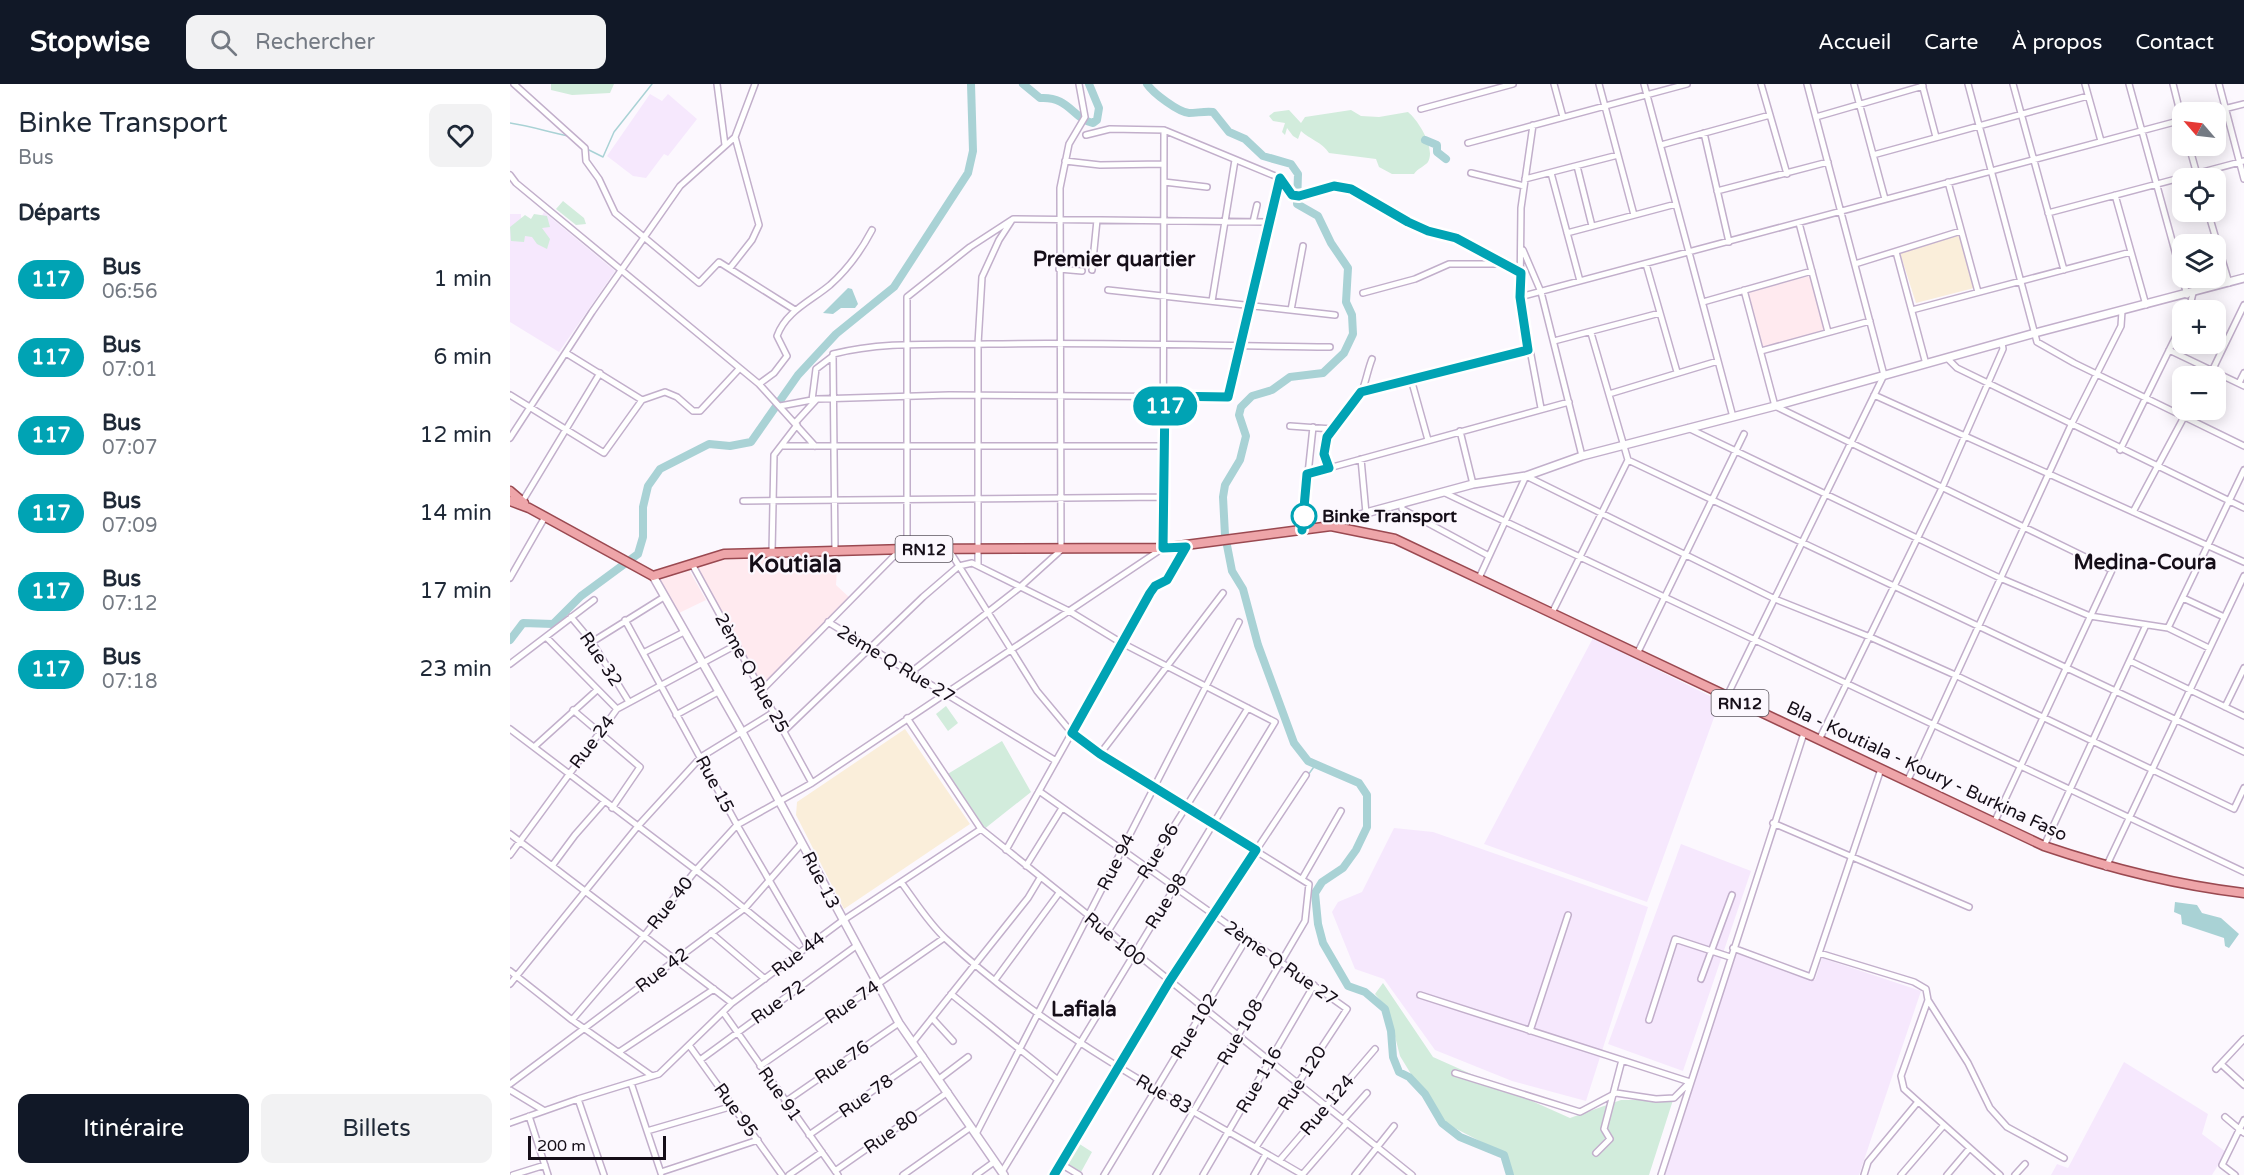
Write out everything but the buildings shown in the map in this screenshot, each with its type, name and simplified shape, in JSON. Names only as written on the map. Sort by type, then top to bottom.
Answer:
[{"type":"main road","points":[[510,491],[525,505],[545,517],[653,576]]},
{"type":"main road","points":[[510,501],[525,505]]},
{"type":"main road","name":"Bla - Koutiala - Koury - Burkina Faso","points":[[1186,547],[1331,526],[1395,539],[2044,846],[2106,867],[2212,889],[2244,893]]},
{"type":"main road","name":"RN12","points":[[653,576],[724,554],[904,549],[1061,550],[1186,547]]},
{"type":"street","points":[[514,84],[585,148],[586,161],[599,179],[615,213],[644,239],[699,283],[719,262],[795,310]]},
{"type":"street","points":[[717,84],[725,145]]},
{"type":"street","points":[[510,438],[621,270],[680,186],[735,137],[755,84]]},
{"type":"street","points":[[910,673],[1019,588],[1061,550],[1060,188],[1069,144],[1083,119],[1079,84]]},
{"type":"street","points":[[1421,109],[1513,84]]},
{"type":"street","points":[[1554,84],[1563,117]]},
{"type":"street","points":[[1599,84],[1634,215]]},
{"type":"street","points":[[1644,84],[1733,417]]},
{"type":"street","points":[[1468,143],[1687,84]]},
{"type":"street","points":[[1761,84],[1787,174]]},
{"type":"street","points":[[1727,696],[1884,375],[1808,84]]},
{"type":"street","points":[[1854,84],[1885,199]]},
{"type":"street","points":[[1968,84],[2035,333],[2040,344],[2097,375],[2172,411]]},
{"type":"street","points":[[2013,84],[2064,270]]},
{"type":"street","points":[[2085,84],[2101,141]]},
{"type":"street","points":[[2129,84],[2156,184],[2190,294],[2190,300]]},
{"type":"street","points":[[2173,84],[2178,102]]},
{"type":"street","points":[[2219,84],[2224,102]]},
{"type":"street","points":[[1816,117],[1922,85],[1936,137]]},
{"type":"street","points":[[1873,155],[2020,112],[2088,96]]},
{"type":"street","points":[[2244,104],[2226,109],[2242,162],[2244,179]]},
{"type":"street","points":[[1661,145],[1770,115]]},
{"type":"street","points":[[1520,297],[2172,123]]},
{"type":"street","points":[[1533,125],[1521,208],[1520,297],[1540,408]]},
{"type":"street","points":[[1086,135],[1110,129],[1164,130],[1280,178],[1292,195],[1299,196],[1334,186],[1343,186],[1408,222],[1428,231],[1456,238],[1500,264],[1521,273]]},
{"type":"street","points":[[1163,548],[1164,130]]},
{"type":"street","points":[[1704,133],[1729,242]]},
{"type":"street","points":[[730,268],[752,240],[759,225],[735,137]]},
{"type":"street","points":[[1525,179],[1618,155]]},
{"type":"street","points":[[1212,302],[1223,221],[1235,160]]},
{"type":"street","points":[[1065,161],[1100,165],[1164,164]]},
{"type":"street","points":[[1717,191],[1828,162]]},
{"type":"street","points":[[2223,168],[2242,162]]},
{"type":"street","points":[[1577,166],[1592,226]]},
{"type":"street","points":[[1471,172],[1524,186]]},
{"type":"street","points":[[1551,173],[1580,281]]},
{"type":"street","points":[[510,175],[513,183],[759,384],[815,446]]},
{"type":"street","points":[[780,406],[833,398],[1228,397],[1280,178]]},
{"type":"street","points":[[2048,213],[2172,181]]},
{"type":"street","points":[[1164,182],[1207,187]]},
{"type":"street","points":[[1948,182],[1977,292]]},
{"type":"street","points":[[2115,195],[2146,305]]},
{"type":"street","points":[[1567,233],[1676,204]]},
{"type":"street","points":[[1253,222],[1257,205]]},
{"type":"street","points":[[762,690],[904,549],[907,297],[970,248],[1013,219],[1269,222]]},
{"type":"street","points":[[978,564],[978,344],[982,277],[999,240],[1013,219]]},
{"type":"street","points":[[1092,270],[1097,220]]},
{"type":"street","points":[[2211,222],[2229,282]]},
{"type":"street","points":[[1799,223],[1828,332]]},
{"type":"street","points":[[759,384],[774,374],[787,356],[777,336],[795,310],[830,285],[859,256],[872,230]]},
{"type":"street","points":[[1855,264],[1961,231]]},
{"type":"street","points":[[1291,310],[1303,246]]},
{"type":"street","points":[[1522,247],[1541,292],[1582,456]]},
{"type":"street","points":[[1896,252],[1926,364]]},
{"type":"street","points":[[1912,310],[2131,252]]},
{"type":"street","points":[[1363,293],[1415,279],[1449,264],[1500,264]]},
{"type":"street","points":[[1646,264],[1677,372]]},
{"type":"street","points":[[1059,270],[1082,271]]},
{"type":"street","points":[[1703,302],[1812,271]]},
{"type":"street","points":[[1331,526],[1402,503],[1473,484],[1526,476],[1582,456],[1624,447],[1948,359],[2035,333],[2244,278]]},
{"type":"street","points":[[1108,290],[1335,315]]},
{"type":"street","points":[[1744,290],[1776,406],[2112,570],[1994,823]]},
{"type":"street","points":[[2214,366],[2244,305]]},
{"type":"street","points":[[1906,782],[2071,425],[2121,326],[2122,311]]},
{"type":"street","points":[[1554,341],[1660,313]]},
{"type":"street","points":[[1761,351],[1870,321]]},
{"type":"street","points":[[1552,613],[1628,460],[1591,333]]},
{"type":"street","points":[[772,552],[774,455],[815,399],[816,369],[833,354],[858,348],[907,344],[1061,342],[1330,347]]},
{"type":"street","points":[[1819,740],[1966,437],[1990,384],[2003,348],[2002,343]]},
{"type":"street","points":[[2120,450],[2172,344]]},
{"type":"street","points":[[1361,392],[1528,350]]},
{"type":"street","points":[[2169,350],[2202,366]]},
{"type":"street","points":[[566,352],[642,400]]},
{"type":"street","points":[[833,356],[835,551]]},
{"type":"street","points":[[1329,468],[1324,454],[1327,437],[1361,392],[1372,359]]},
{"type":"street","points":[[1948,359],[1958,368],[2120,450],[2244,508]]},
{"type":"street","points":[[1609,393],[1718,361]]},
{"type":"street","points":[[510,395],[604,453],[642,400],[665,392],[677,397],[693,411],[700,411],[739,369]]},
{"type":"street","points":[[2226,378],[2241,385],[2244,373]]},
{"type":"street","points":[[525,505],[600,374]]},
{"type":"street","points":[[1411,379],[1428,440]]},
{"type":"street","points":[[1874,395],[2244,562]]},
{"type":"street","points":[[1307,474],[1540,408],[1569,402]]},
{"type":"street","points":[[2133,512],[2182,420]]},
{"type":"street","points":[[2190,420],[2244,446]]},
{"type":"street","points":[[1290,426],[1332,429]]},
{"type":"street","points":[[1302,530],[1313,427]]},
{"type":"street","points":[[1688,428],[2000,578],[2090,616],[2168,628],[2209,648]]},
{"type":"street","points":[[1460,431],[1473,484]]},
{"type":"street","points":[[1637,654],[1744,434]]},
{"type":"street","points":[[782,446],[907,447],[978,444],[1164,446]]},
{"type":"street","points":[[1361,459],[1366,513]]},
{"type":"street","points":[[1628,460],[2244,752]]},
{"type":"street","points":[[2168,628],[2244,470]]},
{"type":"street","points":[[1526,476],[1775,599],[1870,637],[1955,675],[2234,808],[2244,788]]},
{"type":"street","points":[[1479,578],[1526,476]]},
{"type":"street","points":[[1443,492],[1579,559],[2244,872]]},
{"type":"street","points":[[743,501],[1164,497]]},
{"type":"street","points":[[1402,503],[1402,509],[1489,555]]},
{"type":"street","points":[[510,578],[545,517]]},
{"type":"street","points":[[1006,850],[1120,642],[1155,586],[1167,580],[1186,547]]},
{"type":"street","name":"Rue 40","points":[[572,1020],[644,936],[696,870],[737,825],[812,783],[1163,548]]},
{"type":"street","points":[[949,550],[1037,691],[1072,733],[1100,754],[1302,879],[1341,811]]},
{"type":"street","name":"2ème Q Rue 25","points":[[692,564],[812,783]]},
{"type":"street","points":[[785,730],[871,650],[923,597],[959,566],[978,564],[1019,588],[1069,611],[1120,642],[1248,708]]},
{"type":"street","name":"Rue 13","points":[[653,576],[742,732],[899,1023],[1003,1174]]},
{"type":"street","points":[[2106,867],[2127,817],[2244,576]]},
{"type":"street","points":[[1100,754],[1223,592]]},
{"type":"street","points":[[592,642],[664,597]]},
{"type":"street","points":[[2183,598],[2224,617]]},
{"type":"street","points":[[510,664],[594,600]]},
{"type":"street","name":"Rue 32","points":[[571,617],[592,642],[629,702]]},
{"type":"street","name":"Rue 15","points":[[625,620],[737,825],[808,947]]},
{"type":"street","name":"2ème Q Rue 27","points":[[828,622],[1056,761]]},
{"type":"street","name":"Rue 94","points":[[976,1134],[1239,622]]},
{"type":"street","points":[[2044,846],[2146,625]]},
{"type":"street","points":[[643,652],[684,632]]},
{"type":"street","points":[[546,637],[617,709]]},
{"type":"street","name":"Rue 24","points":[[510,855],[617,709],[736,645]]},
{"type":"street","points":[[2130,661],[2244,716]]},
{"type":"street","points":[[2225,707],[2244,668]]},
{"type":"street","points":[[534,747],[597,690]]},
{"type":"street","points":[[676,715],[718,692]]},
{"type":"street","name":"Rue 98","points":[[1003,1174],[1133,954],[1275,722],[1248,708]]},
{"type":"street","name":"Rue 96","points":[[1107,933],[1248,708]]},
{"type":"street","points":[[573,710],[640,766],[612,808]]},
{"type":"street","points":[[510,984],[638,826],[701,757],[774,712]]},
{"type":"street","name":"Rue 100","points":[[907,718],[981,830],[1133,954],[1412,1175]]},
{"type":"street","points":[[510,729],[696,870],[799,953]]},
{"type":"street","points":[[1661,1175],[1804,733]]},
{"type":"street","points":[[1733,948],[1811,977],[1881,770]]},
{"type":"street","points":[[1054,1175],[1169,982],[1306,775]]},
{"type":"street","name":"2ème Q Rue 27","points":[[1039,792],[1347,1009]]},
{"type":"street","points":[[552,866],[604,802]]},
{"type":"street","points":[[1026,866],[1062,808]]},
{"type":"street","points":[[1773,824],[1969,906]]},
{"type":"street","name":"Rue 44","points":[[652,1076],[659,1074],[732,1003],[842,921],[981,830]]},
{"type":"street","points":[[510,834],[732,1003]]},
{"type":"street","name":"Rue 42","points":[[510,1084],[745,908],[802,843]]},
{"type":"street","points":[[913,1042],[1028,898],[1040,878]]},
{"type":"street","name":"Rue 108","points":[[1156,1175],[1305,921],[1309,884],[1302,879]]},
{"type":"street","name":"Rue 83","points":[[901,882],[944,938],[995,980],[1080,1043],[1303,1175]]},
{"type":"street","points":[[995,980],[1059,893]]},
{"type":"street","points":[[1701,979],[1731,895]]},
{"type":"street","points":[[1530,1030],[1568,915]]},
{"type":"street","points":[[711,933],[765,979]]},
{"type":"street","name":"Rue 74","points":[[760,1066],[944,938]]},
{"type":"street","name":"Rue 102","points":[[1104,1175],[1246,938]]},
{"type":"street","points":[[1649,1020],[1675,939],[1730,957]]},
{"type":"street","name":"Rue 72","points":[[700,1060],[856,946]]},
{"type":"street","points":[[1819,953],[1914,982],[1926,988],[1928,1000],[1968,1063],[1990,1108],[2007,1127],[2064,1158]]},
{"type":"street","points":[[510,971],[572,1020],[652,1076]]},
{"type":"street","name":"Rue 116","points":[[1203,1175],[1314,985]]},
{"type":"street","points":[[619,1052],[714,989]]},
{"type":"street","points":[[951,994],[1019,1051],[1058,1080]]},
{"type":"street","points":[[1420,995],[1690,1082]]},
{"type":"street","points":[[1928,1000],[1901,1076],[1904,1089],[2000,1175]]},
{"type":"street","name":"Rue 120","points":[[1256,1148],[1347,1009]]},
{"type":"street","name":"Rue 91","points":[[723,1012],[836,1173]]},
{"type":"street","points":[[932,1018],[953,1041]]},
{"type":"street","name":"Rue 76","points":[[785,1102],[899,1023]]},
{"type":"street","points":[[2216,1069],[2244,1039]]},
{"type":"street","name":"Rue 95","points":[[689,1045],[782,1175]]},
{"type":"street","name":"Rue 124","points":[[1280,1161],[1375,1049]]},
{"type":"street","name":"Rue 78","points":[[809,1135],[923,1056]]},
{"type":"street","points":[[939,1078],[968,1057]]},
{"type":"street","points":[[1596,1153],[1610,1138],[1604,1129],[1616,1093],[1622,1060]]},
{"type":"street","points":[[2221,1064],[2244,1085]]},
{"type":"street","points":[[1455,1072],[1580,1112],[1616,1093],[1656,1099],[1674,1098],[1690,1082]]},
{"type":"street","points":[[510,1123],[578,1098],[652,1076]]},
{"type":"street","points":[[631,1083],[661,1174],[758,1140]]},
{"type":"street","points":[[510,1090],[543,1110]]},
{"type":"street","name":"Rue 80","points":[[836,1173],[948,1092]]},
{"type":"street","points":[[1303,1175],[1367,1093]]},
{"type":"street","points":[[578,1098],[604,1175]]},
{"type":"street","points":[[1864,1175],[1868,1162],[1917,1102]]},
{"type":"street","points":[[647,1131],[734,1106]]},
{"type":"street","points":[[529,1116],[548,1175]]},
{"type":"street","points":[[2225,1117],[2242,1131]]},
{"type":"street","points":[[2235,1175],[2222,1165],[2242,1131],[2244,1120]]},
{"type":"street","points":[[1901,1175],[1944,1125]]},
{"type":"street","points":[[1355,1175],[1394,1126]]},
{"type":"street","points":[[903,1175],[971,1127]]},
{"type":"street","points":[[1947,1175],[1969,1149]]},
{"type":"street","points":[[789,1175],[822,1152]]},
{"type":"street","points":[[1254,1175],[1266,1154]]},
{"type":"street","points":[[976,1175],[994,1162]]},
{"type":"street","points":[[1060,1164],[1079,1175]]},
{"type":"street","points":[[2015,1175],[2025,1164]]},
{"type":"street","points":[[513,1175],[545,1165]]},
{"type":"shaded area","points":[[650,94],[662,101],[668,94],[697,119],[668,156],[664,154],[646,178],[633,176],[607,156]]},
{"type":"shaded area","points":[[544,212],[615,271],[559,352],[510,322],[510,214],[521,214],[521,220],[539,221]]},
{"type":"shaded area","points":[[1960,235],[1974,288],[1916,303],[1900,253]]},
{"type":"shaded area","points":[[1810,276],[1825,331],[1763,347],[1748,291]]},
{"type":"shaded area","points":[[838,555],[836,585],[850,598],[762,688],[696,566],[724,557]]},
{"type":"shaded area","points":[[688,568],[706,600],[679,613],[660,580]]},
{"type":"shaded area","points":[[1593,638],[1720,701],[1647,902],[1484,844]]},
{"type":"shaded area","points":[[905,729],[970,824],[844,909],[796,815],[797,802]]},
{"type":"shaded area","points":[[1394,828],[1433,832],[1648,907],[1586,1101],[1512,1081],[1435,1050],[1384,979],[1355,969],[1332,912],[1338,902],[1362,892]]},
{"type":"shaded area","points":[[1681,844],[1751,871],[1683,1071],[1608,1044]]},
{"type":"shaded area","points":[[1735,953],[1815,980],[1822,958],[1921,991],[1859,1175],[1664,1175]]},
{"type":"shaded area","points":[[2124,1062],[2208,1114],[2202,1134],[2226,1152],[2212,1175],[2051,1175],[2057,1164],[2068,1168]]},
{"type":"green space","points":[[551,84],[614,84],[610,93],[572,95],[551,90]]},
{"type":"green space","points":[[1289,110],[1301,123],[1305,117],[1351,110],[1361,116],[1379,117],[1408,112],[1421,128],[1428,142],[1430,156],[1428,162],[1414,174],[1392,174],[1379,167],[1376,159],[1329,153],[1301,131],[1298,139],[1287,128],[1285,135],[1282,132],[1285,123],[1273,121],[1269,116],[1274,112]]},
{"type":"green space","points":[[563,201],[584,218],[586,224],[576,225],[556,209]]},
{"type":"green space","points":[[534,214],[547,216],[550,227],[542,228],[550,239],[547,249],[537,244],[532,237],[525,236],[524,242],[511,241],[510,227],[525,215],[531,219]]},
{"type":"green space","points":[[946,706],[958,723],[948,731],[936,714]]},
{"type":"green space","points":[[1002,741],[1031,792],[983,830],[946,775]]},
{"type":"green space","points":[[1383,983],[1433,1057],[1570,1118],[1621,1100],[1673,1100],[1649,1175],[1514,1175],[1505,1154],[1439,1120],[1400,1056],[1388,1009],[1375,994]]},
{"type":"green space","points":[[1078,1143],[1092,1152],[1081,1172],[1066,1164]]},
{"type":"water","points":[[848,288],[852,289],[858,304],[855,308],[841,308],[833,314],[823,313]]},
{"type":"water","points":[[2175,902],[2197,905],[2202,913],[2221,918],[2239,934],[2229,948],[2225,946],[2224,938],[2182,924],[2181,915],[2174,912]]},
{"type":"waterway","points":[[587,149],[603,157],[614,132],[652,84]]},
{"type":"waterway","points":[[510,640],[523,623],[553,624],[581,596],[638,554],[643,537],[643,507],[648,486],[660,469],[709,444],[730,446],[751,442],[798,375],[836,334],[894,287],[968,173],[973,151],[971,84]]},
{"type":"waterway","points":[[1023,84],[1040,98],[1058,100],[1086,121],[1093,123],[1097,120],[1099,108],[1089,84]]},
{"type":"waterway","points":[[1147,84],[1166,102],[1184,112],[1213,112],[1229,132],[1245,139],[1263,156],[1291,164],[1298,174],[1297,204],[1318,216],[1331,243],[1348,268],[1346,302],[1352,315],[1353,334],[1344,353],[1323,373],[1290,377],[1272,390],[1252,396],[1241,407],[1239,415],[1246,436],[1240,460],[1225,485],[1223,497],[1225,535],[1232,571],[1243,589],[1258,645],[1294,743],[1308,761],[1359,783],[1367,795],[1367,827],[1356,850],[1343,868],[1322,882],[1315,893],[1318,924],[1323,943],[1348,986],[1365,992],[1385,1009],[1391,1031],[1393,1057],[1399,1072],[1409,1077],[1425,1094],[1442,1123],[1460,1137],[1504,1155],[1510,1175]]},
{"type":"waterway","points":[[510,123],[568,136]]},
{"type":"waterway","points":[[1425,140],[1437,145],[1437,152],[1446,159]]},
{"type":"waterway","points":[[1308,775],[1316,764]]},
{"type":"waterway","points":[[1064,1164],[1100,1103]]},
{"type":"waterway","points":[[1058,1175],[1062,1168]]},
{"type":"bus line","name":"117","points":[[1054,1175],[1169,982],[1256,850],[1100,754],[1072,733],[1120,642],[1150,593],[1155,586],[1167,580],[1186,547],[1163,548],[1165,396],[1228,397],[1280,178],[1288,194],[1292,195],[1299,196],[1334,186],[1351,189],[1408,222],[1428,231],[1456,238],[1494,258],[1508,269],[1521,273],[1520,297],[1528,350],[1361,392],[1327,437],[1324,454],[1329,468],[1307,474],[1302,530]]},
{"type":"place","name":"Binke Transport","points":[[1304,516]]},
{"type":"district","name":"Premier quartier","points":[[1114,259]]},
{"type":"district","name":"Medina-Coura","points":[[2145,562]]},
{"type":"district","name":"Koutiala","points":[[795,564]]},
{"type":"district","name":"Lafiala","points":[[1084,1009]]}]
